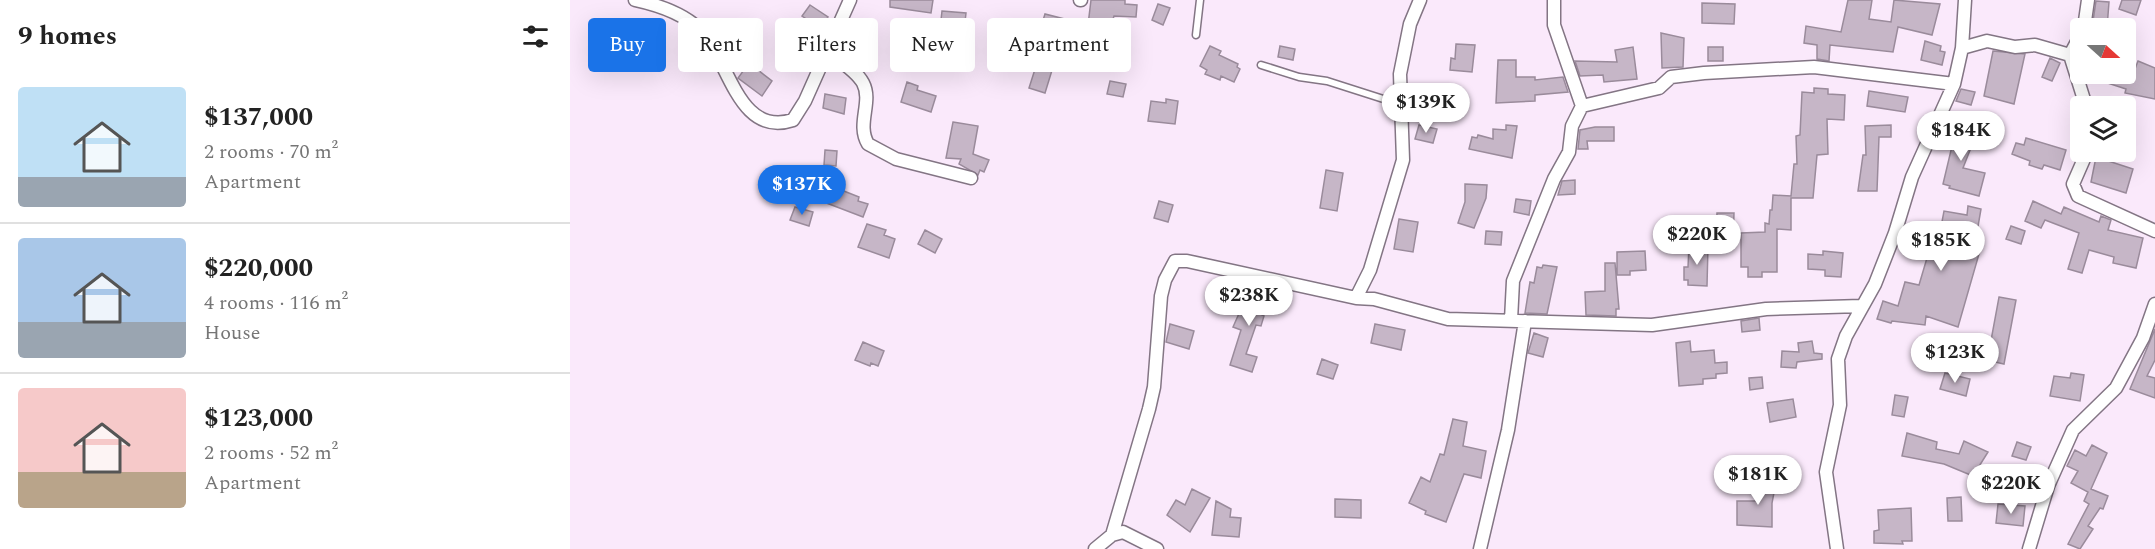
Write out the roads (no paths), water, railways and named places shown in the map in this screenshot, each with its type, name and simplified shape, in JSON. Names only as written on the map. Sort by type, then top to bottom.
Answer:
[{"type":"street","points":[[635,0],[678,14],[700,30],[713,47],[740,97],[767,124],[779,125],[793,120],[805,101],[818,72]]},
{"type":"street","points":[[842,18],[850,0]]},
{"type":"street","points":[[1356,298],[1370,270],[1403,160],[1404,136],[1399,104],[1400,74],[1410,24],[1420,0]]},
{"type":"street","points":[[1511,320],[1513,281],[1554,179],[1569,152],[1572,126],[1581,106],[1554,25],[1554,0]]},
{"type":"street","points":[[1837,549],[1826,472],[1840,405],[1838,359],[1846,336],[1875,284],[1895,233],[1912,177],[1954,84],[1962,48],[1965,0]]},
{"type":"street","points":[[2085,18],[2088,0]]},
{"type":"street","points":[[1962,48],[1987,41],[2015,47],[2035,45],[2070,55]]},
{"type":"street","points":[[1581,106],[1659,88],[1671,77],[1704,73],[1814,67],[1954,84]]},
{"type":"street","points":[[851,72],[864,84],[866,97],[862,127],[863,136],[868,144],[896,159],[971,178]]},
{"type":"street","points":[[2083,162],[2073,184],[2078,196],[2155,231]]},
{"type":"street","points":[[1112,535],[1149,410],[1154,387],[1161,296],[1165,280],[1175,261],[1187,261],[1356,298],[1374,299],[1448,319],[1652,325],[1766,309],[1861,306]]},
{"type":"street","points":[[2029,549],[2048,486],[2073,430],[2116,388],[2143,338],[2155,304]]},
{"type":"street","points":[[1480,549],[1508,430],[1525,321]]},
{"type":"street","points":[[1095,549],[1112,535],[1123,532],[1157,549]]},
{"type":"lane","points":[[1196,35],[1200,0]]},
{"type":"lane","points":[[1262,65],[1299,77],[1327,81],[1399,104]]}]
